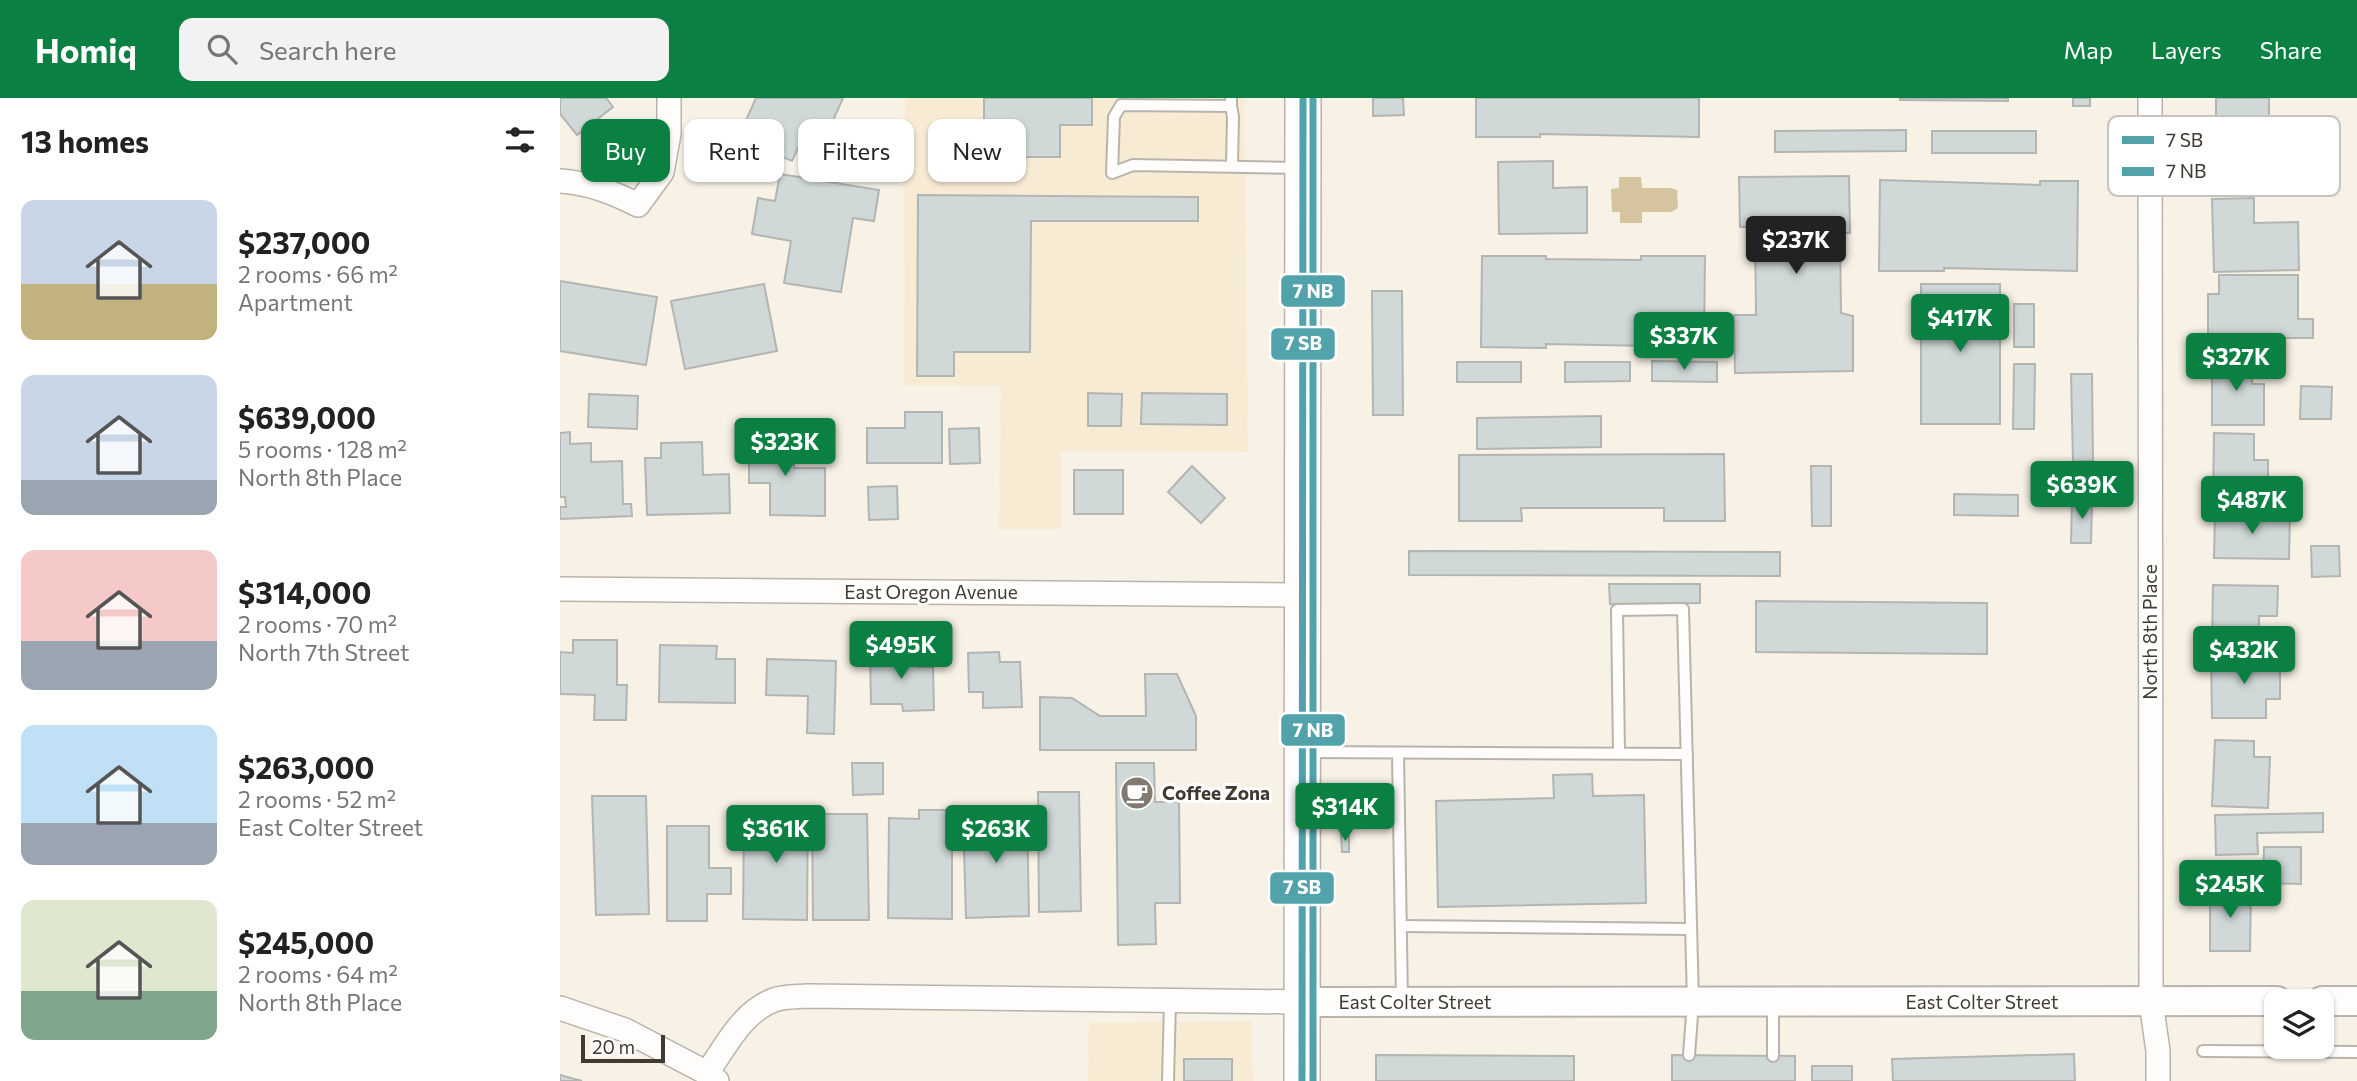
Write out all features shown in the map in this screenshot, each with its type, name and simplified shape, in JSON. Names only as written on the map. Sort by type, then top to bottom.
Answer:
[{"type":"main road","points":[[1302,1081],[1303,98]]},
{"type":"street","points":[[560,181],[606,189],[638,205],[662,172],[668,134],[668,98]]},
{"type":"street","name":"North 8th Place","points":[[2150,98],[2150,116]]},
{"type":"street","name":"North 8th Place","points":[[2150,196],[2151,1002],[2158,1051],[2158,1081]]},
{"type":"street","name":"East Oregon Avenue","points":[[560,589],[1301,595]]},
{"type":"street","name":"East Colter Street","points":[[560,1008],[625,1031],[712,1077],[735,1033],[753,1011],[776,999],[808,996],[1302,1002],[2264,1002]]},
{"type":"street","points":[[2334,1001],[2357,1001]]},
{"type":"lane","points":[[1232,165],[1231,102],[1121,105],[1114,117],[1112,173],[1133,165],[1302,168]]},
{"type":"lane","points":[[1619,753],[1617,610],[1683,609],[1693,1002],[1689,1055]]},
{"type":"lane","points":[[1301,752],[1686,754]]},
{"type":"lane","points":[[1398,753],[1402,1002]]},
{"type":"lane","points":[[1401,926],[1691,929]]},
{"type":"lane","points":[[1168,1081],[1170,1001]]},
{"type":"lane","points":[[1773,1002],[1773,1056]]},
{"type":"lane","points":[[2203,1051],[2264,1050]]},
{"type":"lane","points":[[2334,1051],[2357,1052]]},
{"type":"shaded area","points":[[905,98],[1244,98],[1248,452],[1061,451],[1061,529],[999,529],[1001,386],[904,385],[905,182],[914,182],[914,119],[905,119]]},
{"type":"shaded area","points":[[1619,177],[1641,177],[1642,188],[1677,190],[1678,208],[1671,212],[1642,212],[1642,223],[1620,223],[1620,212],[1612,212],[1611,189],[1619,188]]},
{"type":"shaded area","points":[[1251,1021],[1253,1081],[1088,1081],[1089,1023]]},
{"type":"building","points":[[560,98],[606,98],[613,107],[598,119],[581,119],[581,132],[577,135],[560,114]]},
{"type":"building","points":[[756,98],[843,98],[834,119],[798,119],[798,148],[792,161],[784,158],[784,119],[747,119]]},
{"type":"building","points":[[984,98],[1092,98],[1092,125],[1060,125],[1060,157],[1026,157],[1026,119],[984,119]]},
{"type":"building","points":[[1373,98],[1403,98],[1404,115],[1373,116]]},
{"type":"building","points":[[1476,98],[1699,98],[1699,137],[1540,134],[1540,137],[1476,137]]},
{"type":"building","points":[[2008,98],[2008,101],[1900,100]]},
{"type":"building","points":[[2073,98],[2090,98],[2090,106],[2073,106]]},
{"type":"building","points":[[2216,98],[2269,98],[2269,116],[2216,116]]},
{"type":"building","points":[[1906,130],[1906,151],[1775,152],[1775,131]]},
{"type":"building","points":[[1932,131],[2036,131],[2036,153],[1932,153]]},
{"type":"building","points":[[1553,161],[1553,188],[1587,187],[1587,233],[1499,234],[1498,162]]},
{"type":"building","points":[[784,175],[798,177],[798,182],[830,182],[879,190],[874,221],[853,218],[841,292],[784,283],[791,241],[752,234],[758,198],[775,201],[779,182],[784,182]]},
{"type":"building","points":[[1849,176],[1850,233],[1840,233],[1841,313],[1853,316],[1853,371],[1735,373],[1734,315],[1756,315],[1755,227],[1740,227],[1739,177]]},
{"type":"building","points":[[1880,180],[2040,185],[2040,181],[2078,181],[2077,271],[1944,268],[1944,271],[1879,271]]},
{"type":"building","points":[[918,195],[1198,197],[1198,221],[1031,221],[1030,352],[954,352],[954,376],[917,376]]},
{"type":"building","points":[[2254,198],[2254,223],[2298,222],[2299,270],[2214,272],[2212,199]]},
{"type":"building","points":[[1482,256],[1641,260],[1641,256],[1705,256],[1704,347],[1546,344],[1546,348],[1481,347]]},
{"type":"building","points":[[2219,275],[2298,275],[2298,319],[2313,319],[2313,338],[2208,338],[2208,294],[2219,294]]},
{"type":"building","points":[[560,281],[657,297],[646,365],[560,351]]},
{"type":"building","points":[[764,284],[777,351],[685,369],[671,301]]},
{"type":"building","points":[[1921,284],[2000,284],[2000,424],[1921,424]]},
{"type":"building","points":[[1372,291],[1402,291],[1403,415],[1373,415]]},
{"type":"building","points":[[2014,304],[2034,304],[2034,347],[2014,347]]},
{"type":"building","points":[[2212,357],[2253,358],[2252,384],[2264,384],[2264,425],[2212,425]]},
{"type":"building","points":[[1652,361],[1717,362],[1717,382],[1652,381]]},
{"type":"building","points":[[1457,362],[1521,362],[1521,382],[1457,382]]},
{"type":"building","points":[[1565,362],[1630,362],[1630,381],[1565,382]]},
{"type":"building","points":[[2014,364],[2035,364],[2034,429],[2013,429]]},
{"type":"building","points":[[2071,374],[2092,374],[2093,461],[2073,462]]},
{"type":"building","points":[[2301,386],[2332,387],[2331,419],[2300,419]]},
{"type":"building","points":[[1088,393],[1122,394],[1121,426],[1088,426]]},
{"type":"building","points":[[1142,393],[1227,394],[1227,425],[1141,424]]},
{"type":"building","points":[[589,394],[638,396],[637,429],[588,427]]},
{"type":"building","points":[[905,412],[942,412],[942,463],[867,463],[867,428],[905,428]]},
{"type":"building","points":[[1601,416],[1601,447],[1477,449],[1477,418]]},
{"type":"building","points":[[749,422],[770,422],[769,461],[794,461],[794,468],[825,468],[825,516],[770,515],[770,483],[749,483]]},
{"type":"building","points":[[979,428],[980,463],[950,464],[949,429]]},
{"type":"building","points":[[570,432],[570,444],[591,443],[591,462],[622,461],[623,504],[631,504],[632,516],[560,519],[560,507],[566,507],[565,497],[560,497],[560,433]]},
{"type":"building","points":[[2214,433],[2254,434],[2254,460],[2268,460],[2268,501],[2213,501]]},
{"type":"building","points":[[702,442],[703,475],[729,474],[730,513],[647,515],[645,458],[661,458],[661,443]]},
{"type":"building","points":[[1724,454],[1725,521],[1664,521],[1664,508],[1521,508],[1522,521],[1459,521],[1459,455]]},
{"type":"building","points":[[1192,466],[1225,498],[1201,523],[1168,492]]},
{"type":"building","points":[[1811,466],[1831,466],[1831,526],[1812,526]]},
{"type":"building","points":[[1074,470],[1123,470],[1123,514],[1074,514]]},
{"type":"building","points":[[897,486],[898,519],[869,520],[868,487]]},
{"type":"building","points":[[1954,494],[2018,495],[2018,516],[1954,515]]},
{"type":"building","points":[[2072,500],[2092,500],[2091,543],[2071,543]]},
{"type":"building","points":[[2215,513],[2290,514],[2289,559],[2214,558]]},
{"type":"building","points":[[2311,546],[2339,546],[2340,576],[2312,577]]},
{"type":"building","points":[[1409,551],[1780,552],[1780,576],[1409,575]]},
{"type":"building","points":[[1609,584],[1700,584],[1700,603],[1610,604]]},
{"type":"building","points":[[2213,585],[2278,586],[2277,616],[2259,616],[2259,645],[2212,644]]},
{"type":"building","points":[[1756,601],[1987,603],[1987,654],[1756,652]]},
{"type":"building","points":[[573,640],[617,640],[617,685],[627,685],[626,720],[594,720],[595,695],[560,694],[560,652],[573,653]]},
{"type":"building","points":[[660,645],[717,646],[716,659],[735,659],[735,703],[659,702]]},
{"type":"building","points":[[917,650],[918,667],[933,667],[934,710],[903,711],[902,704],[871,704],[870,651]]},
{"type":"building","points":[[999,652],[1000,662],[1020,662],[1022,707],[983,708],[983,692],[969,692],[968,653]]},
{"type":"building","points":[[2211,657],[2280,657],[2280,699],[2266,699],[2266,718],[2212,718]]},
{"type":"building","points":[[767,659],[836,661],[834,734],[807,733],[808,696],[766,695]]},
{"type":"building","points":[[1145,674],[1177,674],[1196,716],[1196,750],[1040,750],[1040,697],[1072,698],[1100,716],[1146,716]]},
{"type":"building","points":[[2215,740],[2254,741],[2254,757],[2270,757],[2268,808],[2212,806]]},
{"type":"building","points":[[852,763],[883,763],[883,794],[853,795]]},
{"type":"building","points":[[1116,763],[1154,763],[1155,802],[1179,802],[1180,903],[1155,903],[1156,944],[1118,945]]},
{"type":"building","points":[[1592,774],[1593,796],[1644,795],[1646,903],[1438,907],[1436,801],[1554,798],[1553,775]]},
{"type":"building","points":[[1038,792],[1079,792],[1081,911],[1039,912]]},
{"type":"building","points":[[592,796],[646,796],[649,914],[596,915]]},
{"type":"building","points":[[774,806],[808,806],[807,920],[743,919],[744,814],[774,814]]},
{"type":"building","points":[[919,810],[952,810],[952,919],[888,918],[889,818],[919,819]]},
{"type":"building","points":[[1027,813],[1029,916],[966,918],[963,814]]},
{"type":"building","points":[[2323,813],[2323,832],[2257,833],[2258,854],[2216,855],[2215,815]]},
{"type":"building","points":[[812,814],[867,814],[869,920],[813,920]]},
{"type":"building","points":[[667,826],[709,826],[709,868],[731,868],[731,894],[707,894],[707,921],[667,921]]},
{"type":"building","points":[[1341,834],[1349,834],[1349,852],[1342,852]]},
{"type":"building","points":[[2264,847],[2301,847],[2301,884],[2263,883]]},
{"type":"building","points":[[2210,889],[2251,889],[2250,951],[2210,951]]},
{"type":"building","points":[[2074,1054],[2075,1081],[1893,1081],[1892,1059]]},
{"type":"building","points":[[1376,1055],[1574,1056],[1574,1081],[1376,1081]]},
{"type":"building","points":[[1672,1055],[1795,1056],[1795,1081],[1672,1081]]},
{"type":"building","points":[[1184,1059],[1232,1059],[1232,1081],[1184,1081]]},
{"type":"building","points":[[1812,1066],[1852,1066],[1852,1081],[1812,1081]]},
{"type":"building","points":[[560,1075],[582,1081],[560,1081]]},
{"type":"transit line","points":[[1302,1081],[1303,98]]},
{"type":"transit line","points":[[1313,98],[1313,1081]]},
{"type":"place","name":"Coffee Zona","points":[[1137,793]]}]
